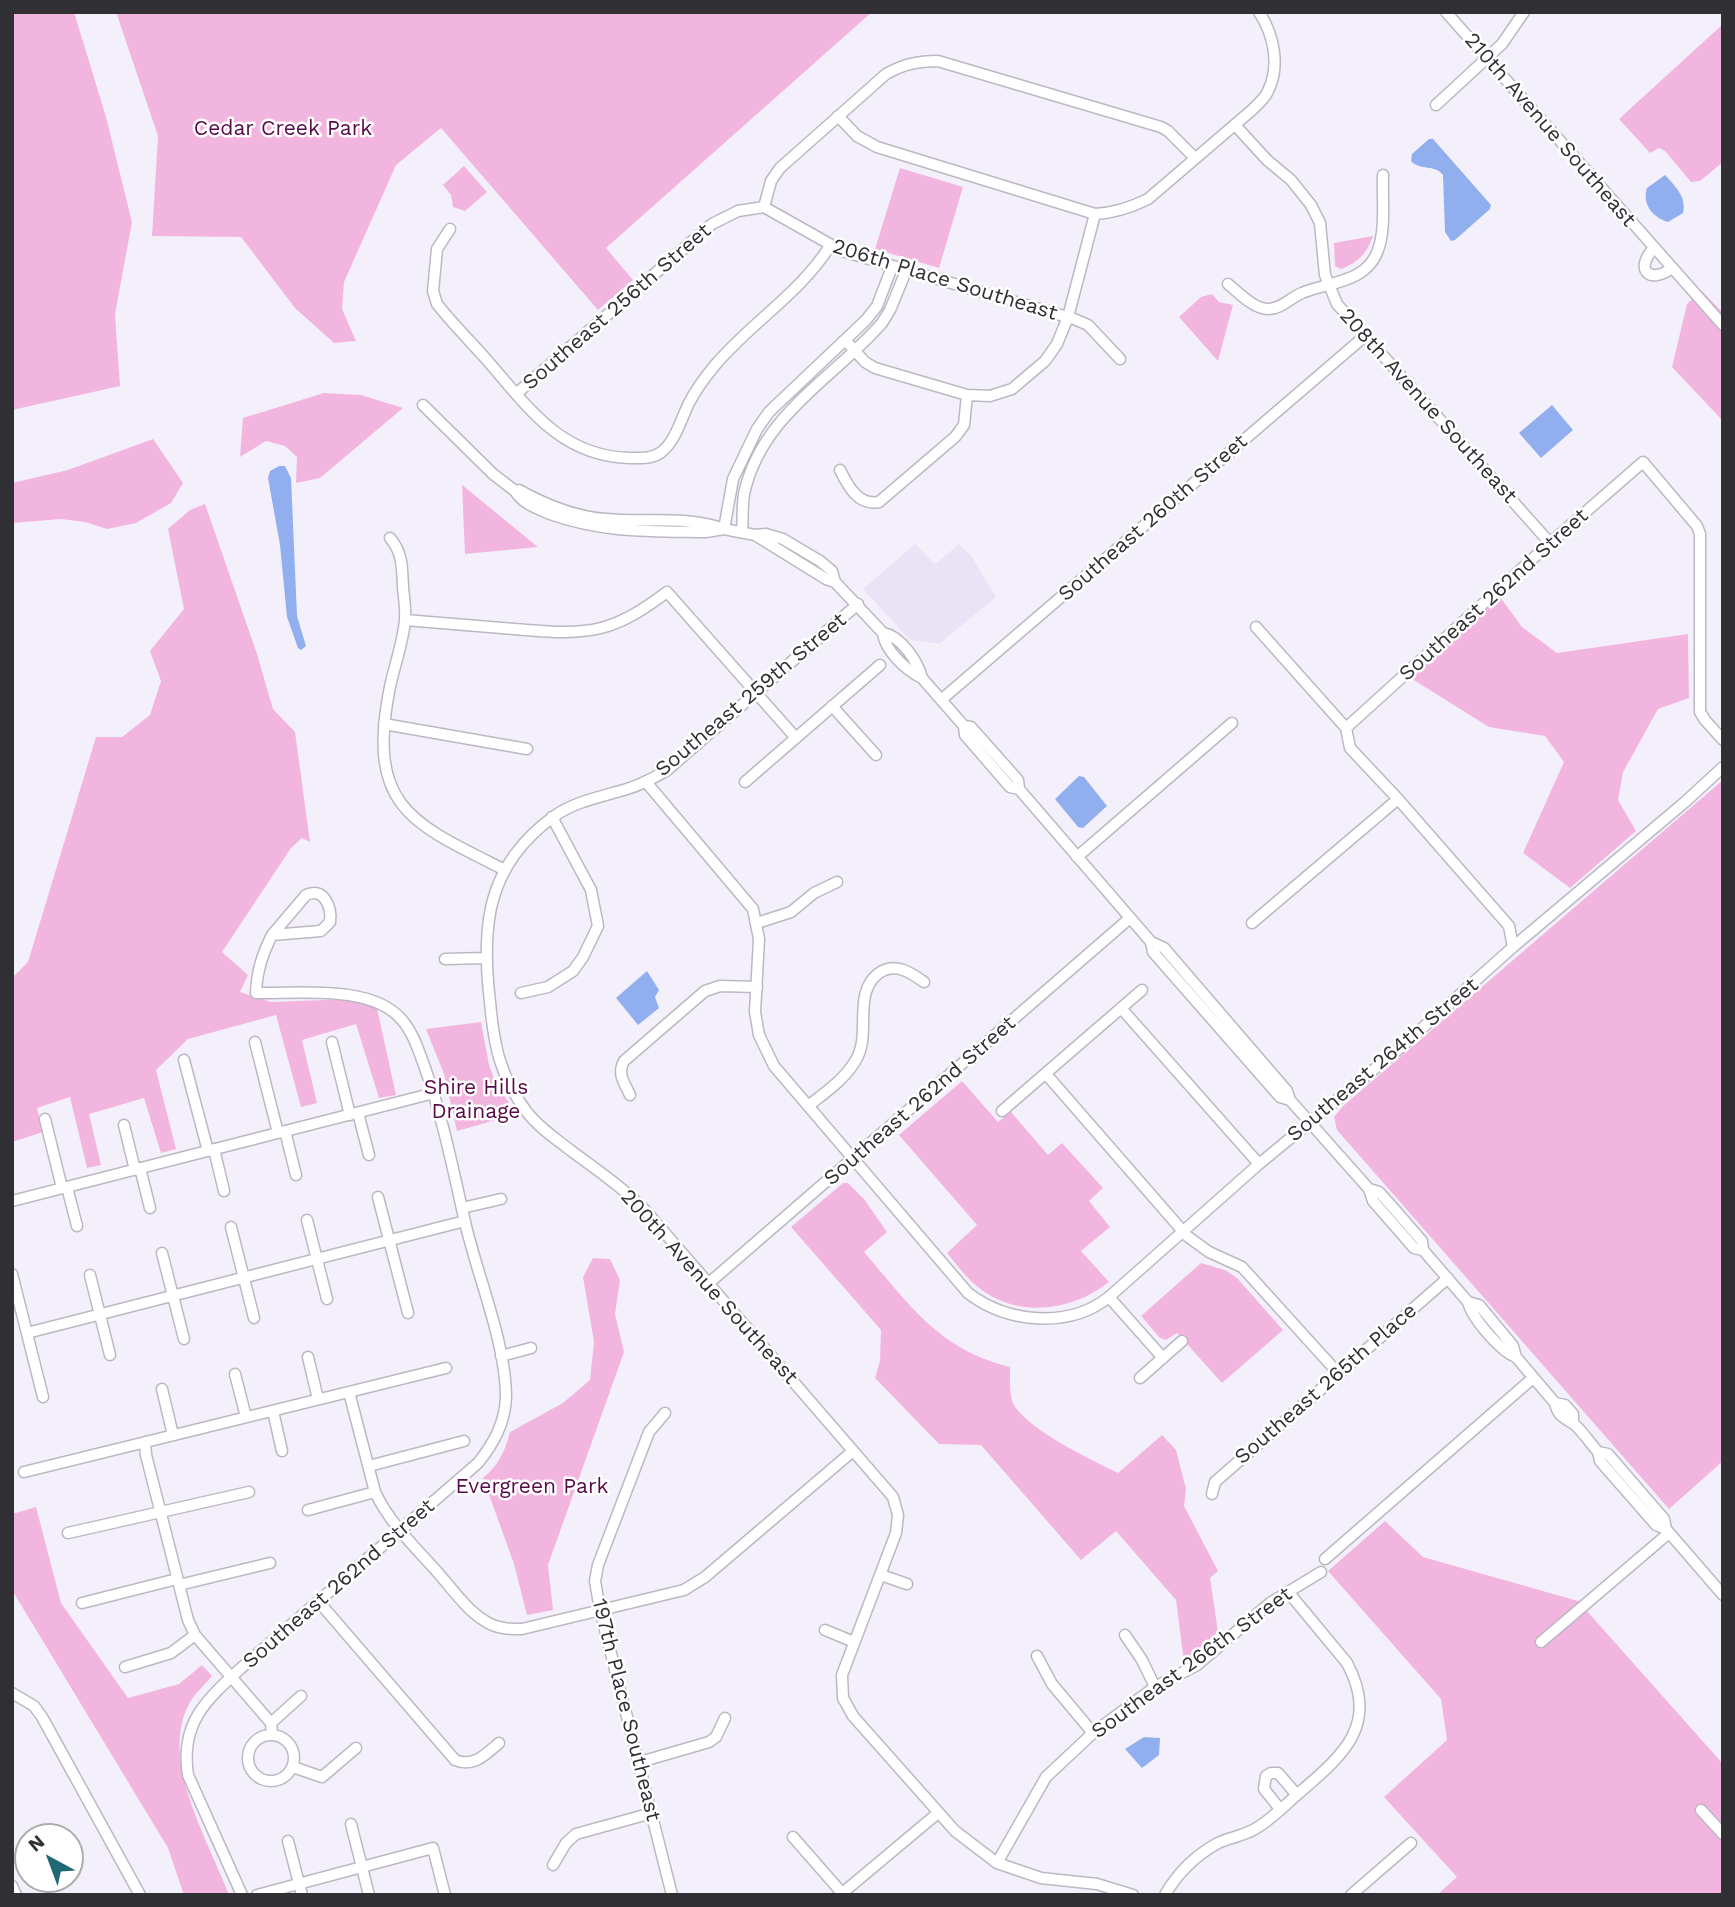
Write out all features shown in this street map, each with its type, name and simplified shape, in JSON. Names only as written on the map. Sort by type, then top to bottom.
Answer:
[{"type":"street","points":[[838,117],[857,136],[877,147],[1095,214],[1111,213],[1148,199],[1252,110],[1267,93],[1275,53],[1271,33],[1259,12]]},
{"type":"street","name":"210th Avenue Southeast","points":[[1446,12],[1723,325]]},
{"type":"street","points":[[1436,105],[1502,44],[1524,12]]},
{"type":"street","points":[[764,207],[775,174],[886,74],[903,65],[921,61],[938,61],[1161,127],[1195,158]]},
{"type":"street","name":"208th Avenue Southeast","points":[[1235,125],[1267,160],[1291,180],[1311,205],[1320,223],[1328,286],[1337,304],[1550,543]]},
{"type":"street","points":[[1228,284],[1253,304],[1269,309],[1281,306],[1303,292],[1359,274],[1378,250],[1383,176]]},
{"type":"street","name":"206th Place Southeast","points":[[764,207],[782,215],[830,246],[892,267],[1068,317],[1088,326],[1120,359]]},
{"type":"street","name":"Southeast 256th Street","points":[[516,394],[712,224],[738,211],[764,207]]},
{"type":"street","points":[[846,341],[874,368],[967,395],[990,396],[1012,389],[1052,352],[1068,317],[1095,214]]},
{"type":"street","points":[[450,229],[437,249],[433,291],[437,304],[542,424],[587,451],[619,457],[647,458],[662,452],[671,441],[690,401],[715,365],[809,276],[830,246]]},
{"type":"street","points":[[1654,248],[1645,259],[1644,268],[1647,272],[1660,276],[1672,268]]},
{"type":"street","points":[[724,529],[733,479],[757,429],[784,396],[846,341],[877,306],[892,267]]},
{"type":"street","points":[[742,532],[744,495],[751,472],[775,427],[812,387],[873,332],[890,310],[906,271]]},
{"type":"street","name":"Southeast 260th Street","points":[[941,700],[1365,336]]},
{"type":"street","points":[[840,470],[849,486],[862,500],[879,502],[955,437],[964,425],[967,395]]},
{"type":"street","points":[[423,405],[493,474],[515,491],[520,499],[536,508],[578,524],[598,528],[706,532],[724,529],[755,535],[835,582],[883,633],[884,643],[911,672],[922,678],[964,726],[971,727],[1018,780],[1019,789],[1077,857],[1151,942],[1164,948],[1287,1091],[1290,1100],[1369,1189],[1379,1192],[1389,1203],[1422,1241],[1423,1250],[1468,1302],[1479,1305],[1513,1346],[1516,1357],[1533,1378],[1555,1403],[1565,1405],[1573,1414],[1573,1423],[1598,1452],[1608,1454],[1664,1519],[1668,1531],[1723,1595]]},
{"type":"street","name":"Southeast 262nd Street","points":[[1346,728],[1643,462],[1697,526],[1700,534],[1700,712],[1723,740]]},
{"type":"street","points":[[390,538],[401,554],[405,620],[388,693],[384,724],[382,747],[387,776],[397,798],[410,814],[440,838],[505,870]]},
{"type":"street","points":[[405,620],[550,632],[583,631],[603,628],[622,620],[645,609],[667,592],[796,738]]},
{"type":"street","name":"Southeast 259th Street","points":[[505,870],[526,841],[552,817],[575,804],[646,782],[681,759],[858,604]]},
{"type":"street","points":[[1256,627],[1346,728],[1350,748],[1509,926],[1513,947]]},
{"type":"street","points":[[745,782],[880,665]]},
{"type":"street","points":[[832,706],[876,755]]},
{"type":"street","points":[[1077,857],[1232,723]]},
{"type":"street","points":[[384,724],[527,750]]},
{"type":"street","name":"Southeast 264th Street","points":[[757,923],[755,1012],[765,1050],[774,1066],[968,1293],[992,1307],[1027,1317],[1042,1319],[1067,1316],[1090,1308],[1109,1297],[1259,1164],[1400,1048],[1723,767]]},
{"type":"street","points":[[646,782],[745,897],[753,909],[757,923],[791,912],[814,893],[837,882]]},
{"type":"street","points":[[1252,923],[1398,799]]},
{"type":"street","points":[[522,993],[548,987],[573,971],[598,926],[591,890],[552,817]]},
{"type":"street","name":"200th Avenue Southeast","points":[[505,870],[494,896],[485,932],[485,958],[492,1028],[499,1061],[510,1086],[540,1127],[633,1198],[893,1497],[898,1515],[896,1533],[881,1575]]},
{"type":"street","points":[[272,935],[321,931],[330,922],[331,912],[328,903],[315,892],[306,895],[272,935],[261,957],[256,993],[350,995],[384,1006],[402,1020],[416,1042],[434,1093],[501,1356],[531,1348]]},
{"type":"street","name":"Southeast 262nd Street","points":[[709,1283],[1130,918]]},
{"type":"street","points":[[445,959],[485,958]]},
{"type":"street","points":[[808,1106],[845,1075],[860,1052],[864,998],[871,981],[885,970],[899,968],[924,982]]},
{"type":"street","points":[[630,1095],[621,1076],[620,1069],[624,1061],[700,995],[720,986],[757,987]]},
{"type":"street","points":[[1002,1111],[1142,990]]},
{"type":"street","points":[[1121,1008],[1259,1164]]},
{"type":"street","points":[[255,1042],[296,1175]]},
{"type":"street","points":[[332,1042],[369,1154]]},
{"type":"street","points":[[184,1060],[224,1191]]},
{"type":"street","points":[[1046,1074],[1184,1232],[1196,1244],[1234,1263],[1252,1277],[1338,1373]]},
{"type":"street","points":[[12,1201],[434,1093]]},
{"type":"street","points":[[45,1119],[77,1226]]},
{"type":"street","points":[[124,1125],[150,1208]]},
{"type":"street","points":[[378,1197],[408,1312]]},
{"type":"street","points":[[462,1208],[501,1199]]},
{"type":"street","points":[[307,1220],[327,1299]]},
{"type":"street","points":[[27,1333],[465,1221]]},
{"type":"street","points":[[232,1227],[254,1318]]},
{"type":"street","points":[[162,1253],[184,1339]]},
{"type":"street","points":[[12,1275],[15,1301],[27,1333],[43,1397]]},
{"type":"street","points":[[90,1275],[110,1355]]},
{"type":"street","name":"Southeast 265th Place","points":[[1212,1494],[1215,1482],[1448,1278]]},
{"type":"street","points":[[1109,1297],[1163,1358]]},
{"type":"street","points":[[1140,1378],[1182,1341]]},
{"type":"street","name":"Southeast 262nd Street","points":[[242,1895],[188,1775],[188,1736],[195,1718],[232,1676],[478,1463],[495,1441],[504,1415],[506,1390],[501,1356]]},
{"type":"street","points":[[308,1357],[318,1399]]},
{"type":"street","points":[[24,1472],[446,1368]]},
{"type":"street","points":[[235,1374],[246,1418]]},
{"type":"street","points":[[1325,1559],[1533,1378]]},
{"type":"street","points":[[162,1389],[173,1435]]},
{"type":"street","points":[[349,1392],[375,1492],[381,1504],[401,1531],[468,1607],[486,1621],[501,1628],[522,1629],[684,1590],[705,1577],[853,1451]]},
{"type":"street","points":[[272,1411],[282,1451]]},
{"type":"street","name":"197th Place Southeast","points":[[665,1413],[649,1432],[598,1565],[595,1581],[672,1895]]},
{"type":"street","points":[[369,1466],[464,1441]]},
{"type":"street","points":[[145,1442],[188,1620],[195,1635],[271,1723],[272,1735]]},
{"type":"street","points":[[68,1533],[249,1492]]},
{"type":"street","points":[[308,1510],[375,1492]]},
{"type":"street","points":[[1541,1642],[1668,1531]]},
{"type":"street","points":[[82,1603],[271,1563]]},
{"type":"street","name":"Southeast 266th Street","points":[[997,1863],[1046,1777],[1093,1733],[1155,1687],[1198,1665],[1270,1603],[1321,1572]]},
{"type":"street","points":[[907,1584],[881,1575],[842,1675],[841,1691],[846,1705],[938,1813],[965,1841],[997,1863],[1041,1878],[1097,1884],[1133,1895]]},
{"type":"street","points":[[1165,1895],[1181,1873],[1208,1850],[1220,1842],[1253,1830],[1297,1795],[1343,1752],[1352,1736],[1360,1707],[1354,1677],[1347,1663],[1289,1593]]},
{"type":"street","points":[[319,1602],[455,1760],[474,1762],[499,1742]]},
{"type":"street","points":[[825,1630],[854,1642]]},
{"type":"street","points":[[125,1667],[171,1653],[195,1635]]},
{"type":"street","points":[[1125,1635],[1142,1660],[1155,1687]]},
{"type":"street","points":[[1037,1656],[1052,1684],[1093,1733]]},
{"type":"street","points":[[12,1693],[34,1706],[42,1717],[140,1895]]},
{"type":"street","points":[[271,1723],[301,1696]]},
{"type":"street","points":[[639,1762],[709,1742],[716,1737],[725,1718]]},
{"type":"street","points":[[272,1735],[282,1738],[290,1745],[294,1756],[293,1767],[286,1776],[271,1782],[260,1779],[252,1771],[248,1755],[252,1745],[261,1737],[272,1735]]},
{"type":"street","points":[[293,1767],[322,1777],[356,1748]]},
{"type":"street","points":[[1280,1809],[1264,1789],[1266,1776],[1278,1773],[1297,1795]]},
{"type":"street","points":[[1701,1810],[1723,1835]]},
{"type":"street","points":[[553,1866],[566,1843],[576,1834],[652,1813]]},
{"type":"street","points":[[793,1837],[841,1894],[938,1813]]},
{"type":"street","points":[[351,1824],[369,1895]]},
{"type":"street","points":[[288,1841],[302,1895]]},
{"type":"street","points":[[1351,1895],[1410,1843]]},
{"type":"street","points":[[257,1895],[433,1848],[445,1895]]},
{"type":"street","points":[[12,1886],[16,1895]]},
{"type":"shaded area","points":[[915,544],[935,564],[959,544],[971,556],[996,597],[939,644],[910,640],[863,589]]},
{"type":"green space","points":[[12,12],[74,12],[106,117],[132,222],[115,314],[120,386],[12,410]]},
{"type":"green space","name":"Cedar Creek Park","points":[[116,12],[872,12],[606,248],[633,280],[598,310],[441,128],[396,165],[344,282],[342,309],[356,341],[334,343],[295,308],[241,237],[152,236],[158,136]]},
{"type":"green space","points":[[1723,24],[1723,162],[1700,181],[1691,182],[1665,151],[1659,148],[1650,153],[1619,119]]},
{"type":"green space","points":[[464,166],[487,192],[465,211],[453,207],[451,195],[443,185]]},
{"type":"green space","points":[[900,168],[963,187],[939,268],[875,249]]},
{"type":"green space","points":[[1373,236],[1365,252],[1352,264],[1341,269],[1335,266],[1334,243]]},
{"type":"green space","points":[[1701,290],[1723,313],[1723,421],[1672,367],[1687,304]]},
{"type":"green space","points":[[1212,294],[1219,302],[1233,305],[1218,361],[1179,317],[1201,297]]},
{"type":"green space","points":[[324,393],[361,395],[403,408],[320,478],[296,483],[297,457],[285,446],[266,441],[240,457],[243,418]]},
{"type":"green space","points":[[153,439],[183,483],[171,503],[136,523],[107,529],[85,522],[61,519],[12,523],[12,483],[68,470]]},
{"type":"green space","points":[[462,485],[538,547],[465,554]]},
{"type":"green space","points":[[205,504],[257,654],[273,709],[295,732],[310,842],[302,838],[291,848],[222,952],[248,975],[240,992],[271,1002],[351,999],[377,1008],[396,1095],[379,1098],[356,1024],[302,1040],[317,1103],[301,1107],[276,1015],[188,1039],[156,1070],[176,1149],[161,1153],[144,1098],[89,1114],[101,1165],[87,1168],[70,1097],[37,1108],[43,1132],[12,1142],[12,978],[28,962],[96,737],[122,737],[150,715],[161,681],[150,651],[184,609],[168,529],[190,510]]},
{"type":"green space","points":[[1500,597],[1522,627],[1557,653],[1688,634],[1689,698],[1658,709],[1623,772],[1618,800],[1636,831],[1570,888],[1523,853],[1564,762],[1545,736],[1489,727],[1409,677]]},
{"type":"green space","points":[[1723,780],[1723,1461],[1669,1509],[1337,1130],[1334,1117],[1343,1106]]},
{"type":"green space","name":"Shire Hills Drainage","points":[[481,1022],[489,1065],[497,1086],[517,1114],[457,1131],[444,1074],[426,1029]]},
{"type":"green space","points":[[962,1081],[998,1122],[1011,1112],[1048,1155],[1062,1143],[1103,1188],[1089,1201],[1110,1227],[1081,1251],[1109,1282],[1075,1301],[1037,1308],[1019,1306],[1001,1301],[984,1291],[965,1275],[947,1253],[977,1225],[899,1135]]},
{"type":"green space","points":[[843,1183],[848,1183],[864,1199],[887,1232],[864,1252],[911,1307],[944,1337],[985,1359],[1010,1367],[1012,1401],[1033,1425],[1118,1473],[1162,1435],[1176,1450],[1186,1489],[1184,1506],[1218,1571],[1210,1578],[1218,1632],[1184,1662],[1176,1600],[1116,1531],[1081,1560],[981,1445],[939,1444],[875,1378],[880,1361],[881,1330],[791,1227]]},
{"type":"green space","name":"Evergreen Park","points":[[593,1258],[610,1259],[620,1280],[615,1314],[624,1352],[548,1565],[553,1610],[527,1615],[514,1564],[483,1478],[501,1457],[510,1432],[563,1403],[590,1380],[594,1342],[583,1277]]},
{"type":"green space","points":[[1201,1263],[1225,1270],[1237,1278],[1283,1330],[1222,1383],[1177,1333],[1166,1340],[1160,1338],[1141,1316]]},
{"type":"green space","points":[[36,1507],[61,1603],[128,1698],[179,1684],[202,1665],[212,1676],[188,1706],[181,1728],[180,1752],[190,1801],[229,1895],[184,1895],[168,1848],[12,1590],[12,1514]]},
{"type":"green space","points":[[1385,1521],[1423,1557],[1578,1601],[1723,1764],[1723,1895],[1437,1895],[1457,1877],[1384,1797],[1447,1740],[1441,1699],[1328,1571]]},
{"type":"water","points":[[1429,139],[1433,139],[1491,205],[1490,209],[1451,241],[1445,232],[1443,175],[1411,161],[1412,154]]},
{"type":"water","points":[[1665,175],[1679,192],[1684,207],[1683,213],[1668,222],[1653,213],[1646,199],[1647,188]]},
{"type":"water","points":[[1552,405],[1573,430],[1541,458],[1519,433]]},
{"type":"water","points":[[285,466],[291,478],[297,616],[306,646],[301,650],[287,617],[280,545],[268,478],[270,471]]},
{"type":"water","points":[[1079,776],[1084,777],[1107,806],[1083,828],[1078,827],[1055,799]]},
{"type":"water","points":[[647,971],[659,990],[655,997],[659,1008],[638,1025],[616,998]]},
{"type":"water","points":[[1144,1737],[1160,1738],[1159,1755],[1142,1768],[1125,1749]]}]
